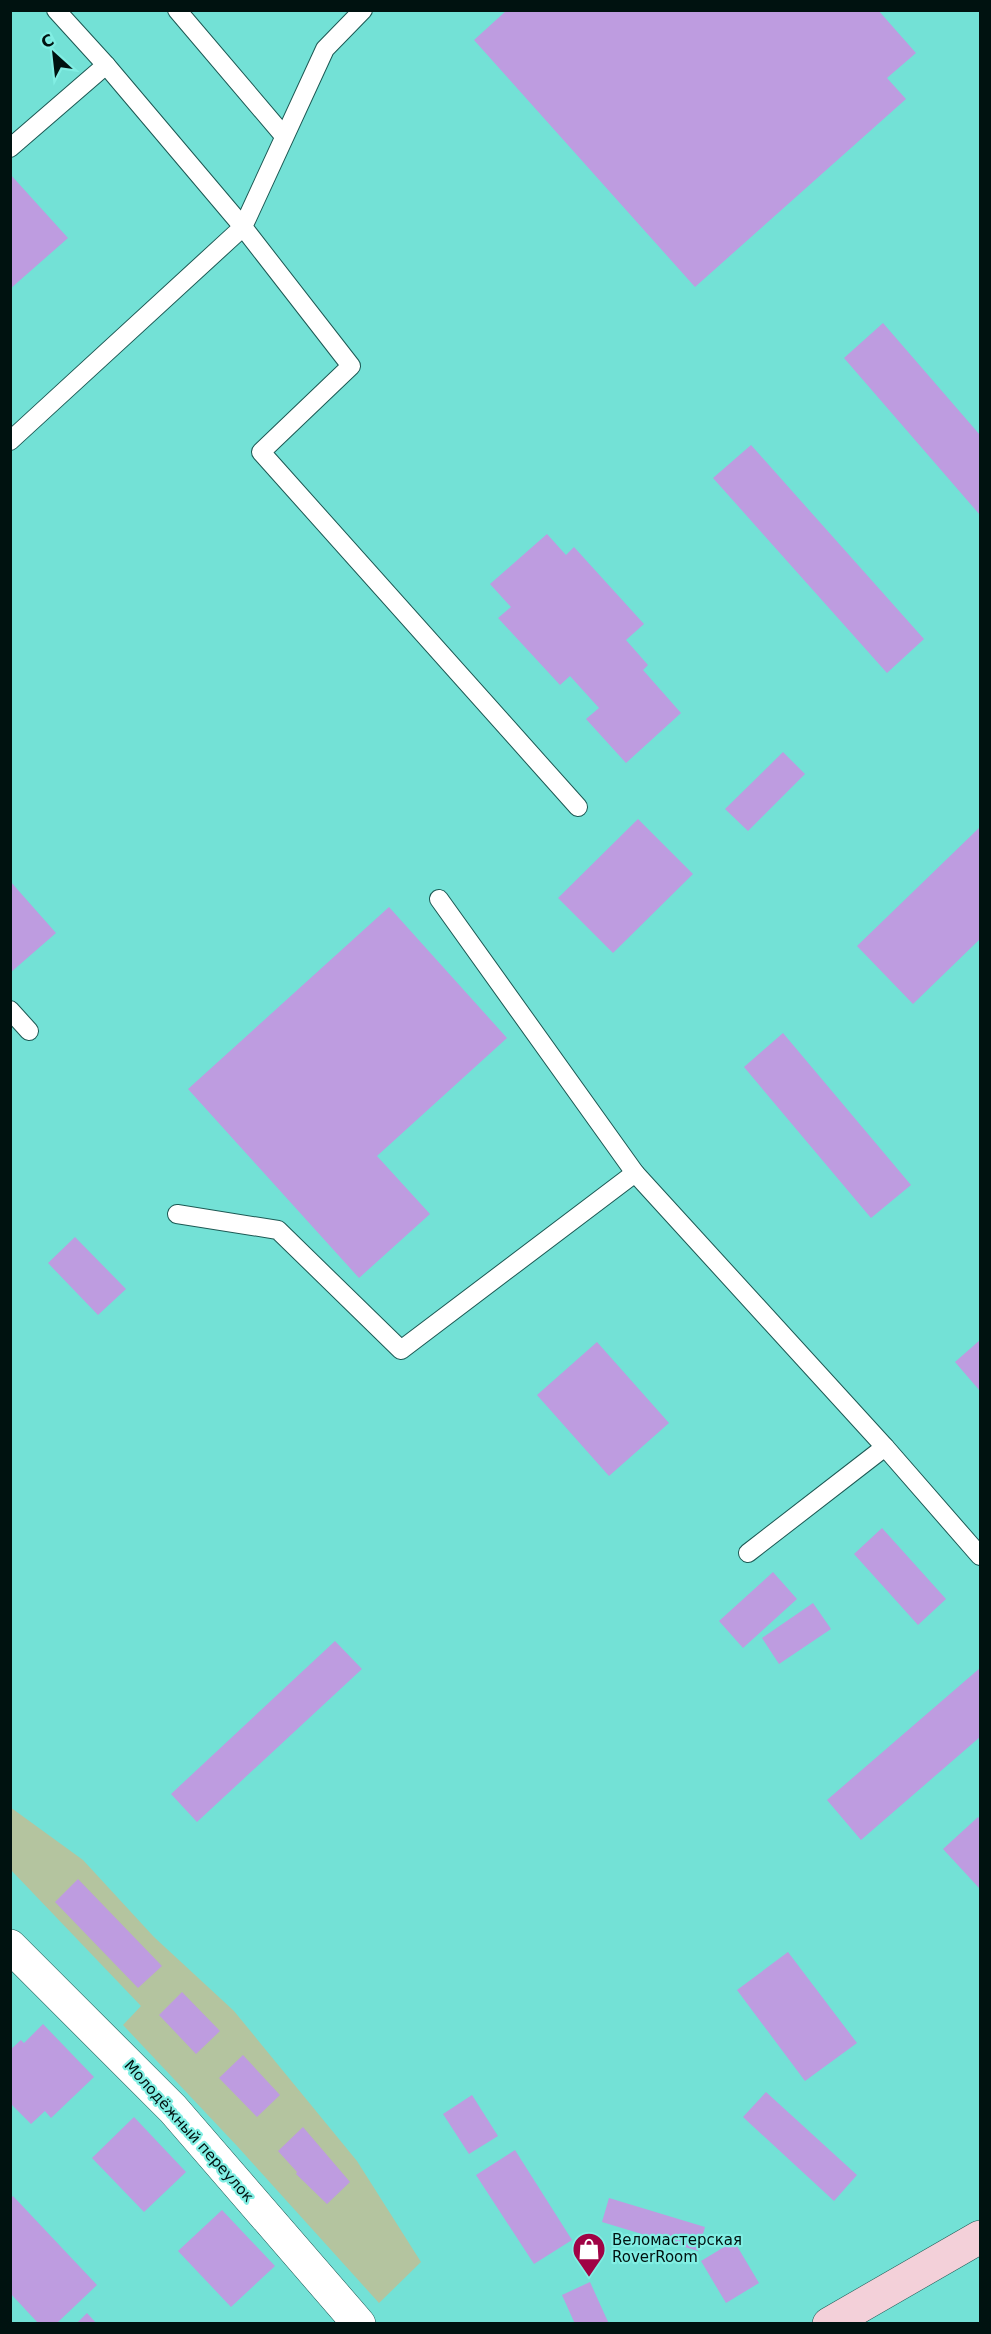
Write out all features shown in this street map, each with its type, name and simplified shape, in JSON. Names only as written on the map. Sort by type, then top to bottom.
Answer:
[{"type":"street","name":"Молодёжный переулок","points":[[10,1946],[173,2109],[359,2324]]},
{"type":"street","points":[[829,2324],[981,2237]]},
{"type":"lane","points":[[56,10],[106,64],[243,227],[351,366],[261,452],[578,807]]},
{"type":"lane","points":[[177,10],[284,136]]},
{"type":"lane","points":[[10,441],[243,227],[325,49],[363,10]]},
{"type":"lane","points":[[10,148],[106,64]]},
{"type":"lane","points":[[439,899],[635,1173],[885,1447],[981,1557]]},
{"type":"lane","points":[[10,1010],[29,1031]]},
{"type":"lane","points":[[177,1214],[278,1230],[401,1350],[635,1173]]},
{"type":"lane","points":[[748,1553],[885,1447]]},
{"type":"green space","points":[[10,1807],[83,1860],[154,1937],[234,2011],[357,2161],[421,2262],[379,2303],[238,2147],[123,2025],[141,2006],[11,1870]]},
{"type":"building","points":[[507,10],[878,10],[916,53],[887,78],[906,99],[695,287],[474,40]]},
{"type":"building","points":[[10,174],[68,238],[10,289]]},
{"type":"building","points":[[883,323],[980,435],[980,515],[844,358]]},
{"type":"building","points":[[751,445],[924,639],[887,673],[713,478]]},
{"type":"building","points":[[547,534],[566,555],[574,547],[644,624],[626,640],[648,665],[643,670],[681,713],[626,763],[586,719],[599,708],[570,676],[560,685],[498,618],[511,607],[490,584]]},
{"type":"building","points":[[783,752],[805,774],[748,831],[725,809]]},
{"type":"building","points":[[638,819],[693,874],[613,953],[558,898]]},
{"type":"building","points":[[980,827],[980,939],[913,1004],[857,946]]},
{"type":"building","points":[[10,881],[56,933],[10,973]]},
{"type":"building","points":[[389,907],[507,1038],[377,1156],[430,1214],[359,1278],[188,1089]]},
{"type":"building","points":[[783,1033],[911,1185],[871,1218],[744,1067]]},
{"type":"building","points":[[75,1237],[126,1289],[98,1315],[48,1263]]},
{"type":"building","points":[[980,1340],[980,1391],[955,1362]]},
{"type":"building","points":[[597,1342],[669,1423],[609,1476],[537,1395]]},
{"type":"building","points":[[882,1528],[946,1599],[918,1625],[854,1554]]},
{"type":"building","points":[[773,1572],[797,1599],[743,1648],[719,1621]]},
{"type":"building","points":[[813,1603],[831,1629],[779,1664],[762,1638]]},
{"type":"building","points":[[335,1641],[362,1669],[197,1822],[171,1794]]},
{"type":"building","points":[[980,1668],[980,1737],[861,1840],[827,1800]]},
{"type":"building","points":[[978,1817],[980,1819],[980,1889],[943,1849]]},
{"type":"building","points":[[78,1879],[162,1966],[138,1988],[55,1902]]},
{"type":"building","points":[[788,1952],[857,2043],[805,2081],[737,1990]]},
{"type":"building","points":[[182,1992],[220,2031],[196,2054],[159,2015]]},
{"type":"building","points":[[43,2024],[94,2077],[51,2118],[45,2111],[31,2124],[10,2103],[10,2050],[21,2040],[24,2043]]},
{"type":"building","points":[[243,2055],[280,2095],[257,2117],[219,2078]]},
{"type":"building","points":[[766,2092],[857,2175],[834,2201],[743,2117]]},
{"type":"building","points":[[472,2095],[498,2136],[469,2154],[443,2114]]},
{"type":"building","points":[[134,2117],[186,2172],[144,2212],[92,2158]]},
{"type":"building","points":[[303,2127],[350,2182],[327,2204],[296,2174],[297,2172],[278,2151]]},
{"type":"building","points":[[515,2150],[572,2240],[534,2264],[476,2175]]},
{"type":"building","points":[[13,2196],[97,2285],[56,2324],[39,2324],[10,2293],[10,2199]]},
{"type":"building","points":[[609,2198],[705,2227],[698,2251],[602,2222]]},
{"type":"building","points":[[222,2210],[275,2266],[231,2307],[178,2251]]},
{"type":"building","points":[[734,2241],[759,2283],[726,2303],[701,2261]]},
{"type":"building","points":[[590,2282],[609,2324],[575,2324],[562,2295]]},
{"type":"building","points":[[87,2313],[97,2324],[76,2324]]},
{"type":"place","name":"Веломастерская RoverRoom","points":[[589,2278]]}]
